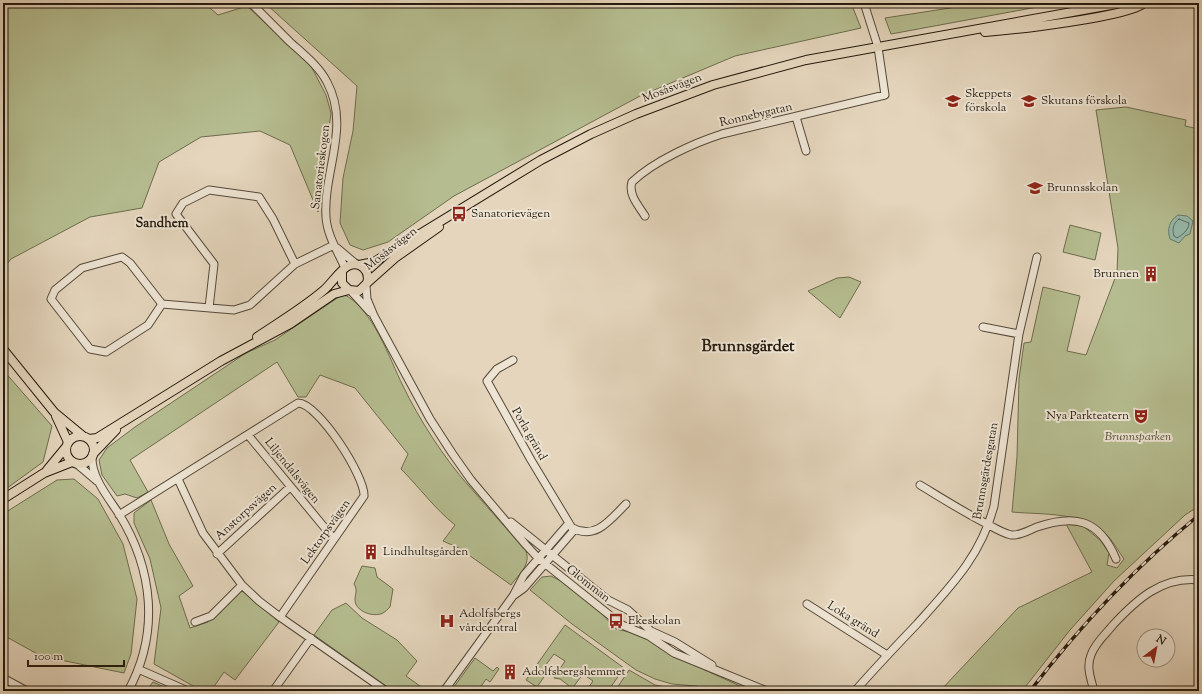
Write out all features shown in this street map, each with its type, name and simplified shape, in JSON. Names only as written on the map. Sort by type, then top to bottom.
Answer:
[{"type":"main road","name":"Mosåsvägen","points":[[358,265],[374,262],[410,243],[541,160],[584,138],[668,101],[762,70],[806,60],[1122,3]]},
{"type":"main road","name":"Mosåsvägen","points":[[953,34],[1000,31],[1054,24],[1136,8],[1144,3]]},
{"type":"main road","name":"Mosåsvägen","points":[[367,285],[410,243]]},
{"type":"main road","points":[[44,473],[73,437],[96,438],[129,419],[222,361],[316,297],[344,270],[358,265],[364,268],[368,274],[367,285],[359,291],[334,294],[290,324],[222,361]]},
{"type":"main road","points":[[344,270],[342,282],[350,291]]},
{"type":"main road","points":[[3,349],[54,412],[86,438],[94,448],[93,455]]},
{"type":"main road","points":[[54,412],[67,444],[67,456],[74,463]]},
{"type":"main road","points":[[3,498],[44,473],[74,463],[88,462],[93,455],[129,419]]},
{"type":"street","name":"Sanatorieskogen","points":[[251,3],[319,71],[330,89],[338,120],[335,149],[326,197],[326,216],[328,229],[334,245]]},
{"type":"street","points":[[864,3],[878,47]]},
{"type":"street","name":"Ronnebygatan","points":[[645,216],[632,195],[630,188],[632,182],[670,157],[706,139],[885,94],[878,47]]},
{"type":"street","points":[[796,117],[806,151]]},
{"type":"street","points":[[209,308],[214,264],[176,214],[183,203],[209,190],[256,195],[262,200],[295,264]]},
{"type":"street","points":[[162,304],[148,325],[106,352],[90,349],[51,299],[55,290],[82,268],[122,257],[130,263],[162,304],[241,309],[250,304],[295,264],[334,245]]},
{"type":"street","points":[[334,245],[358,265]]},
{"type":"street","points":[[334,245],[344,270]]},
{"type":"street","name":"Brunnsgärdesgatan","points":[[855,691],[956,581],[977,551],[989,525],[994,506],[1019,334],[1037,257]]},
{"type":"street","name":"Glomman","points":[[367,285],[367,298],[374,316],[430,419],[471,480],[538,558],[622,625],[649,636],[674,653],[767,691]]},
{"type":"street","name":"Glomman","points":[[350,291],[374,316]]},
{"type":"street","points":[[983,327],[1019,334]]},
{"type":"street","name":"Porla gränd","points":[[513,360],[497,369],[487,380],[531,460],[572,526]]},
{"type":"street","name":"Lektorpsvägen","points":[[119,515],[298,403],[308,405],[340,442],[364,492],[359,504],[280,617]]},
{"type":"street","name":"Liljendalsvägen","points":[[248,435],[334,539]]},
{"type":"street","points":[[93,455],[93,468],[99,483],[136,545],[146,581],[149,605],[145,644],[138,669],[128,691]]},
{"type":"street","points":[[74,463],[99,483]]},
{"type":"street","points":[[178,479],[203,533],[217,554],[242,585],[259,601],[280,617],[386,691]]},
{"type":"street","points":[[920,485],[970,516],[1012,535],[1020,534],[1057,521],[1078,521],[1100,533],[1112,549],[1116,559]]},
{"type":"street","name":"Anstorpsvägen","points":[[217,554],[290,487]]},
{"type":"street","points":[[572,526],[590,532],[601,529],[626,504]]},
{"type":"street","name":"Glomman","points":[[499,512],[608,600],[632,613],[651,631],[675,642],[722,672]]},
{"type":"street","points":[[444,691],[513,596],[524,575],[545,550],[572,526]]},
{"type":"street","points":[[513,596],[524,588],[552,556],[572,526]]},
{"type":"street","points":[[1094,691],[1089,675],[1090,656],[1097,643],[1119,619],[1140,598],[1158,587],[1185,579],[1199,580]]},
{"type":"street","points":[[195,622],[211,616],[242,585]]},
{"type":"street","name":"Loka gränd","points":[[807,604],[887,655]]},
{"type":"street","points":[[273,691],[311,638]]},
{"type":"street","points":[[138,669],[188,691]]},
{"type":"street","points":[[3,678],[27,691]]},
{"type":"green space","points":[[3,3],[204,3],[218,15],[247,6],[311,66],[326,95],[331,113],[318,212],[290,145],[260,131],[201,137],[159,162],[142,208],[90,217],[11,259],[3,269]]},
{"type":"green space","points":[[851,3],[861,28],[735,56],[640,96],[454,196],[388,242],[363,250],[350,245],[340,223],[343,178],[353,131],[357,86],[266,4]]},
{"type":"green space","points":[[966,3],[1059,3],[891,34],[885,18],[963,6]]},
{"type":"green space","name":"Brunnsparken","points":[[1126,107],[1186,120],[1185,126],[1199,129],[1199,506],[1185,515],[1114,581],[1070,630],[1022,691],[940,691],[1018,608],[1092,572],[1066,524],[1083,526],[1100,540],[1109,553],[1107,565],[1117,568],[1124,559],[1108,536],[1087,522],[1075,518],[1050,514],[1012,512],[1017,457],[1019,379],[1024,343],[1031,342],[1043,287],[1080,296],[1067,351],[1086,355],[1117,273],[1118,248],[1096,110]]},
{"type":"green space","points":[[1070,225],[1101,233],[1095,260],[1063,252]]},
{"type":"green space","points":[[849,277],[861,282],[840,318],[808,291],[837,278]]},
{"type":"green space","points":[[343,294],[354,301],[363,310],[371,322],[386,348],[409,399],[441,451],[526,551],[526,565],[511,585],[459,548],[443,541],[455,525],[434,505],[401,469],[408,454],[355,388],[320,375],[306,397],[298,397],[277,362],[130,460],[148,492],[137,498],[125,494],[117,496],[102,475],[99,460],[107,448],[135,427],[246,353],[275,340]]},
{"type":"green space","points":[[3,370],[52,426],[43,462],[3,491]]},
{"type":"green space","points":[[74,479],[98,499],[123,544],[137,599],[131,654],[124,673],[41,656],[3,635],[3,514],[57,480]]},
{"type":"green space","points":[[151,500],[169,544],[193,586],[179,596],[190,628],[208,622],[240,589],[279,622],[235,680],[224,672],[211,691],[202,691],[154,664],[161,608],[150,559],[134,523],[134,513]]},
{"type":"green space","points":[[362,566],[375,568],[377,577],[393,589],[390,607],[383,613],[374,615],[370,614],[361,610],[356,604],[356,590],[354,584]]},
{"type":"green space","points":[[551,576],[565,583],[600,612],[616,629],[643,635],[670,654],[751,691],[718,691],[696,686],[672,684],[655,679],[636,670],[572,624],[530,590],[542,577]]},
{"type":"green space","points":[[346,603],[362,618],[397,640],[417,661],[406,676],[427,691],[393,691],[314,635],[332,610]]},
{"type":"green space","points":[[565,625],[624,668],[608,691],[586,691],[593,681],[583,674],[571,690],[568,685],[560,679],[554,678],[565,661],[554,654],[542,670],[546,674],[537,687],[526,680]]},
{"type":"green space","points":[[475,658],[493,671],[497,667],[499,669],[490,682],[486,679],[478,691],[451,691]]},
{"type":"green space","points":[[629,670],[655,685],[687,691],[615,691]]},
{"type":"green space","points":[[153,682],[173,691],[146,691]]},
{"type":"water","points":[[1178,215],[1187,216],[1193,221],[1190,234],[1185,236],[1179,243],[1170,239],[1169,232],[1171,223]]},
{"type":"railway","points":[[1030,691],[1068,643],[1109,598],[1153,555],[1199,515]]},
{"type":"place","name":"Skeppets förskola","points":[[953,101]]},
{"type":"place","name":"Skutans förskola","points":[[1029,101]]},
{"type":"place","name":"Brunnsskolan","points":[[1035,188]]},
{"type":"place","name":"Sanatorievägen","points":[[459,214]]},
{"type":"place","name":"Brunnen","points":[[1151,274]]},
{"type":"place","name":"Nya Parkteatern","points":[[1141,416]]},
{"type":"place","name":"Lindhultsgården","points":[[371,552]]},
{"type":"place","name":"Adolfsbergs vårdcentral","points":[[447,621]]},
{"type":"place","name":"Ekeskolan","points":[[616,621]]},
{"type":"place","name":"Adolfsbergshemmet","points":[[510,672]]},
{"type":"district","name":"Sandhem","points":[[162,224]]},
{"type":"district","name":"Brunnsgärdet","points":[[748,347]]}]
